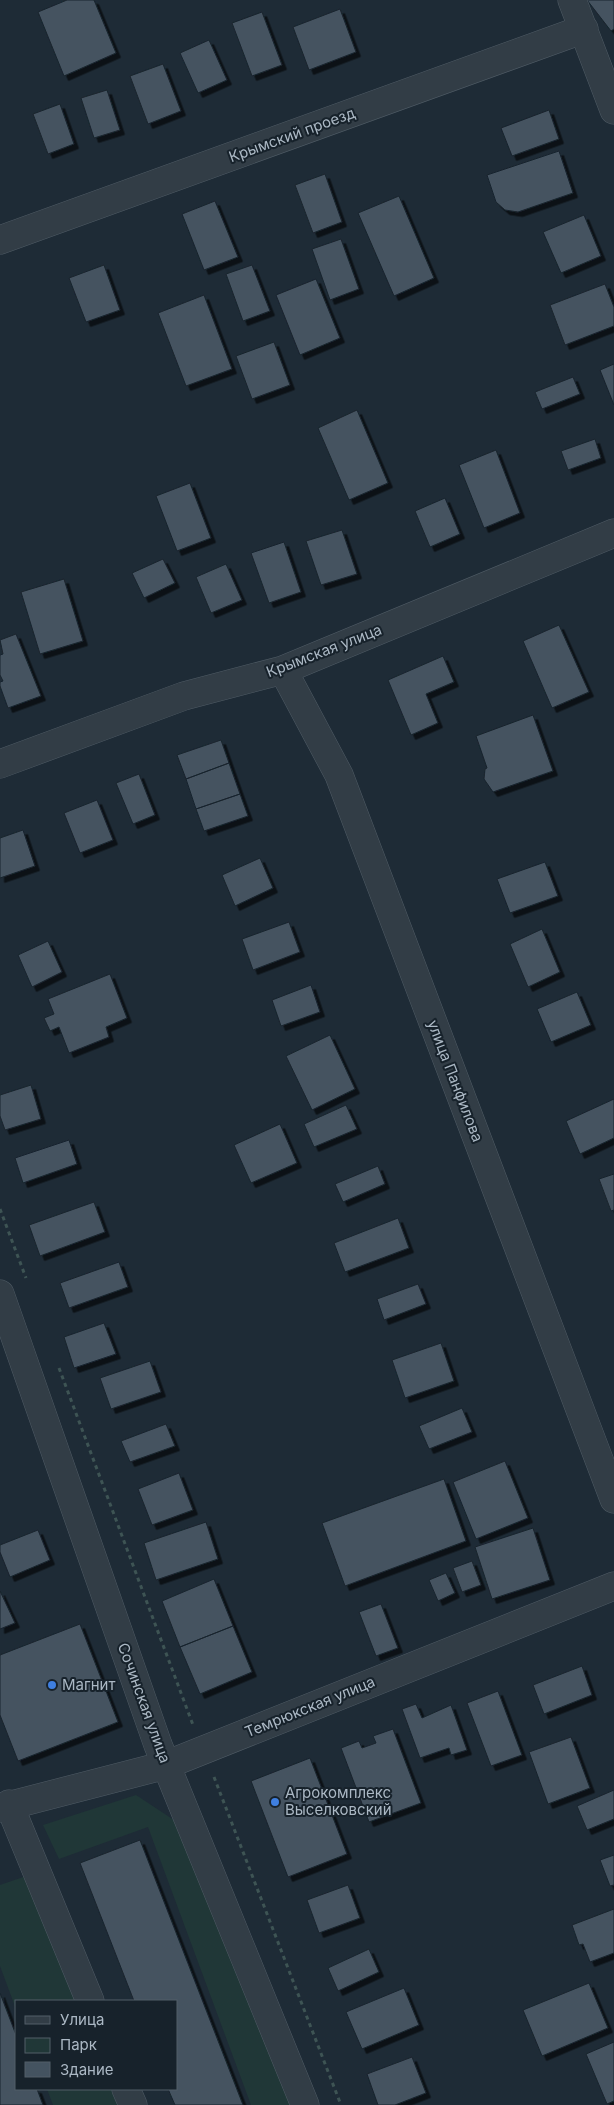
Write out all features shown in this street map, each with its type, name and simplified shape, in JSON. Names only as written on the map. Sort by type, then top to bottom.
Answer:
[{"type":"street","points":[[572,0],[614,110]]},
{"type":"street","name":"Крымский проезд","points":[[0,240],[584,29]]},
{"type":"street","name":"Крымская улица","points":[[0,764],[184,696],[283,670],[614,533]]},
{"type":"street","name":"улица Панфилова","points":[[283,670],[339,775],[614,1499]]},
{"type":"street","name":"Сочинская улица","points":[[0,1294],[166,1764],[305,2105]]},
{"type":"street","name":"Темрюкская улица","points":[[5,1806],[166,1764],[614,1586]]},
{"type":"street","points":[[5,1806],[90,2000]]},
{"type":"street","points":[[126,2090],[133,2105]]},
{"type":"path","points":[[0,1209],[28,1284]]},
{"type":"path","points":[[56,1358],[203,1750],[341,2105]]},
{"type":"green space","points":[[136,1795],[189,1830],[294,2105],[251,2105],[148,1827],[59,1859],[43,1825]]},
{"type":"green space","points":[[32,1874],[83,2000],[15,2000],[15,2006],[0,1966],[0,1885]]},
{"type":"green space","points":[[47,2090],[118,2090],[124,2105],[53,2105]]},
{"type":"building","points":[[67,0],[94,0],[116,53],[64,76],[38,12]]},
{"type":"building","points":[[587,0],[614,0],[614,29],[611,31]]},
{"type":"building","points":[[340,9],[356,52],[309,70],[293,27]]},
{"type":"building","points":[[262,12],[282,65],[252,76],[232,23]]},
{"type":"building","points":[[209,40],[227,80],[198,93],[180,53]]},
{"type":"building","points":[[163,64],[181,111],[148,124],[130,76]]},
{"type":"building","points":[[107,90],[120,130],[94,138],[81,98]]},
{"type":"building","points":[[60,104],[74,144],[48,154],[33,114]]},
{"type":"building","points":[[549,110],[559,139],[512,156],[501,128]]},
{"type":"building","points":[[559,151],[573,193],[518,212],[505,210],[496,202],[487,175]]},
{"type":"building","points":[[325,174],[342,222],[313,233],[295,185]]},
{"type":"building","points":[[399,196],[434,278],[394,296],[358,213]]},
{"type":"building","points":[[215,201],[238,257],[204,270],[182,214]]},
{"type":"building","points":[[584,215],[601,256],[561,273],[543,232]]},
{"type":"building","points":[[341,239],[359,289],[330,300],[312,249]]},
{"type":"building","points":[[104,265],[120,310],[86,322],[69,278]]},
{"type":"building","points":[[252,265],[270,311],[243,321],[226,274]]},
{"type":"building","points":[[316,279],[340,338],[300,355],[276,295]]},
{"type":"building","points":[[605,284],[614,307],[614,326],[565,345],[550,305]]},
{"type":"building","points":[[204,295],[232,369],[186,386],[158,313]]},
{"type":"building","points":[[274,342],[290,385],[252,399],[236,356]]},
{"type":"building","points":[[614,364],[614,405],[600,370]]},
{"type":"building","points":[[573,377],[580,394],[542,409],[535,392]]},
{"type":"building","points":[[357,410],[388,483],[349,500],[318,428]]},
{"type":"building","points":[[595,439],[601,458],[568,470],[561,451]]},
{"type":"building","points":[[496,450],[520,513],[484,528],[459,465]]},
{"type":"building","points":[[190,483],[211,538],[177,551],[156,496]]},
{"type":"building","points":[[445,498],[460,534],[430,547],[415,511]]},
{"type":"building","points":[[342,530],[357,574],[321,585],[306,541]]},
{"type":"building","points":[[284,542],[301,592],[269,603],[251,553]]},
{"type":"building","points":[[163,559],[175,583],[144,598],[132,573]]},
{"type":"building","points":[[226,564],[242,600],[211,613],[196,577]]},
{"type":"building","points":[[64,579],[83,641],[40,654],[21,592]]},
{"type":"building","points":[[559,625],[589,692],[552,708],[523,641]]},
{"type":"building","points":[[16,634],[41,696],[8,708],[0,686],[0,682],[3,681],[0,675],[0,655],[3,654],[0,640]]},
{"type":"building","points":[[443,656],[454,682],[426,694],[438,723],[411,735],[388,680]]},
{"type":"building","points":[[533,715],[553,771],[493,792],[484,779],[485,769],[487,768],[476,736]]},
{"type":"building","points":[[221,740],[229,763],[186,779],[177,755]]},
{"type":"building","points":[[229,763],[240,794],[196,809],[186,779]]},
{"type":"building","points":[[139,774],[155,815],[133,824],[116,783]]},
{"type":"building","points":[[240,794],[248,816],[204,831],[196,809]]},
{"type":"building","points":[[97,800],[113,840],[80,853],[64,813]]},
{"type":"building","points":[[23,830],[35,866],[0,878],[0,838]]},
{"type":"building","points":[[260,858],[273,888],[235,906],[222,875]]},
{"type":"building","points":[[545,862],[558,896],[510,913],[497,879]]},
{"type":"building","points":[[289,922],[300,952],[253,970],[242,939]]},
{"type":"building","points":[[542,929],[560,972],[528,987],[510,944]]},
{"type":"building","points":[[48,941],[62,972],[32,987],[18,955]]},
{"type":"building","points":[[110,974],[127,1018],[106,1027],[109,1037],[69,1053],[59,1027],[50,1031],[44,1018],[54,1014],[48,999]]},
{"type":"building","points":[[311,985],[320,1012],[281,1026],[272,1000]]},
{"type":"building","points":[[577,992],[591,1025],[551,1042],[537,1009]]},
{"type":"building","points":[[330,1035],[355,1089],[312,1110],[286,1056]]},
{"type":"building","points":[[31,1085],[41,1119],[5,1130],[0,1116],[0,1095]]},
{"type":"building","points":[[614,1099],[614,1138],[580,1154],[566,1121]]},
{"type":"building","points":[[346,1105],[357,1129],[314,1147],[304,1124]]},
{"type":"building","points":[[280,1124],[297,1163],[251,1183],[234,1145]]},
{"type":"building","points":[[69,1140],[77,1164],[23,1183],[15,1158]]},
{"type":"building","points":[[378,1166],[385,1184],[343,1202],[335,1184]]},
{"type":"building","points":[[614,1174],[614,1210],[611,1211],[599,1179]]},
{"type":"building","points":[[94,1202],[105,1232],[40,1256],[29,1225]]},
{"type":"building","points":[[398,1218],[409,1248],[345,1272],[334,1243]]},
{"type":"building","points":[[119,1262],[128,1287],[69,1308],[60,1283]]},
{"type":"building","points":[[418,1284],[426,1304],[384,1320],[377,1299]]},
{"type":"building","points":[[104,1323],[116,1354],[74,1368],[64,1337]]},
{"type":"building","points":[[441,1343],[454,1381],[405,1398],[392,1360]]},
{"type":"building","points":[[150,1361],[161,1392],[111,1409],[100,1378]]},
{"type":"building","points":[[462,1408],[472,1432],[429,1449],[419,1426]]},
{"type":"building","points":[[166,1424],[175,1446],[130,1462],[121,1441]]},
{"type":"building","points":[[505,1461],[528,1518],[476,1539],[453,1482]]},
{"type":"building","points":[[179,1473],[193,1510],[152,1525],[138,1489]]},
{"type":"building","points":[[444,1479],[466,1541],[345,1586],[322,1523]]},
{"type":"building","points":[[206,1522],[218,1559],[156,1580],[144,1543]]},
{"type":"building","points":[[533,1528],[550,1580],[492,1599],[475,1547]]},
{"type":"building","points":[[38,1530],[50,1560],[10,1577],[0,1552],[0,1545]]},
{"type":"building","points":[[472,1561],[481,1585],[462,1592],[453,1568]]},
{"type":"building","points":[[446,1573],[455,1593],[438,1601],[429,1580]]},
{"type":"building","points":[[214,1579],[233,1626],[180,1647],[162,1601]]},
{"type":"building","points":[[0,1591],[15,1623],[0,1629]]},
{"type":"building","points":[[381,1604],[398,1648],[376,1656],[359,1612]]},
{"type":"building","name":"Магнит","points":[[80,1624],[118,1722],[18,1761],[0,1715],[0,1655]]},
{"type":"building","points":[[233,1626],[252,1672],[200,1694],[180,1647]]},
{"type":"building","points":[[582,1666],[592,1695],[544,1714],[533,1685]]},
{"type":"building","points":[[498,1691],[522,1755],[491,1766],[467,1703]]},
{"type":"building","points":[[416,1704],[422,1718],[451,1705],[467,1750],[451,1755],[449,1748],[420,1758],[402,1709]]},
{"type":"building","points":[[393,1729],[421,1803],[369,1822],[341,1748],[359,1741],[362,1748],[376,1743],[373,1736]]},
{"type":"building","points":[[571,1737],[590,1788],[548,1804],[529,1752]]},
{"type":"building","points":[[310,1758],[347,1854],[288,1877],[251,1781]]},
{"type":"building","points":[[614,1790],[614,1819],[587,1830],[577,1806]]},
{"type":"building","points":[[140,1840],[243,2105],[175,2105],[168,2090],[178,2090],[178,2000],[134,2000],[80,1863]]},
{"type":"building","points":[[614,1855],[614,1885],[610,1886],[600,1860]]},
{"type":"building","points":[[348,1885],[360,1918],[319,1933],[307,1900]]},
{"type":"building","points":[[614,1909],[614,1953],[590,1962],[583,1944],[579,1945],[572,1925]]},
{"type":"building","points":[[369,1949],[379,1972],[338,1991],[328,1968]]},
{"type":"building","points":[[589,1983],[608,2028],[542,2056],[523,2010]]},
{"type":"building","points":[[404,1988],[419,2025],[362,2049],[346,2012]]},
{"type":"building","points":[[0,1993],[15,2032],[15,2090],[37,2090],[43,2105],[0,2105]]},
{"type":"building","points":[[614,2042],[614,2101],[607,2104],[586,2054]]},
{"type":"building","points":[[412,2057],[426,2093],[395,2105],[378,2105],[367,2074]]},
{"type":"place","name":"Магнит","points":[[52,1685]]},
{"type":"place","name":"Агрокомплекс Выселковский","points":[[275,1802]]}]
